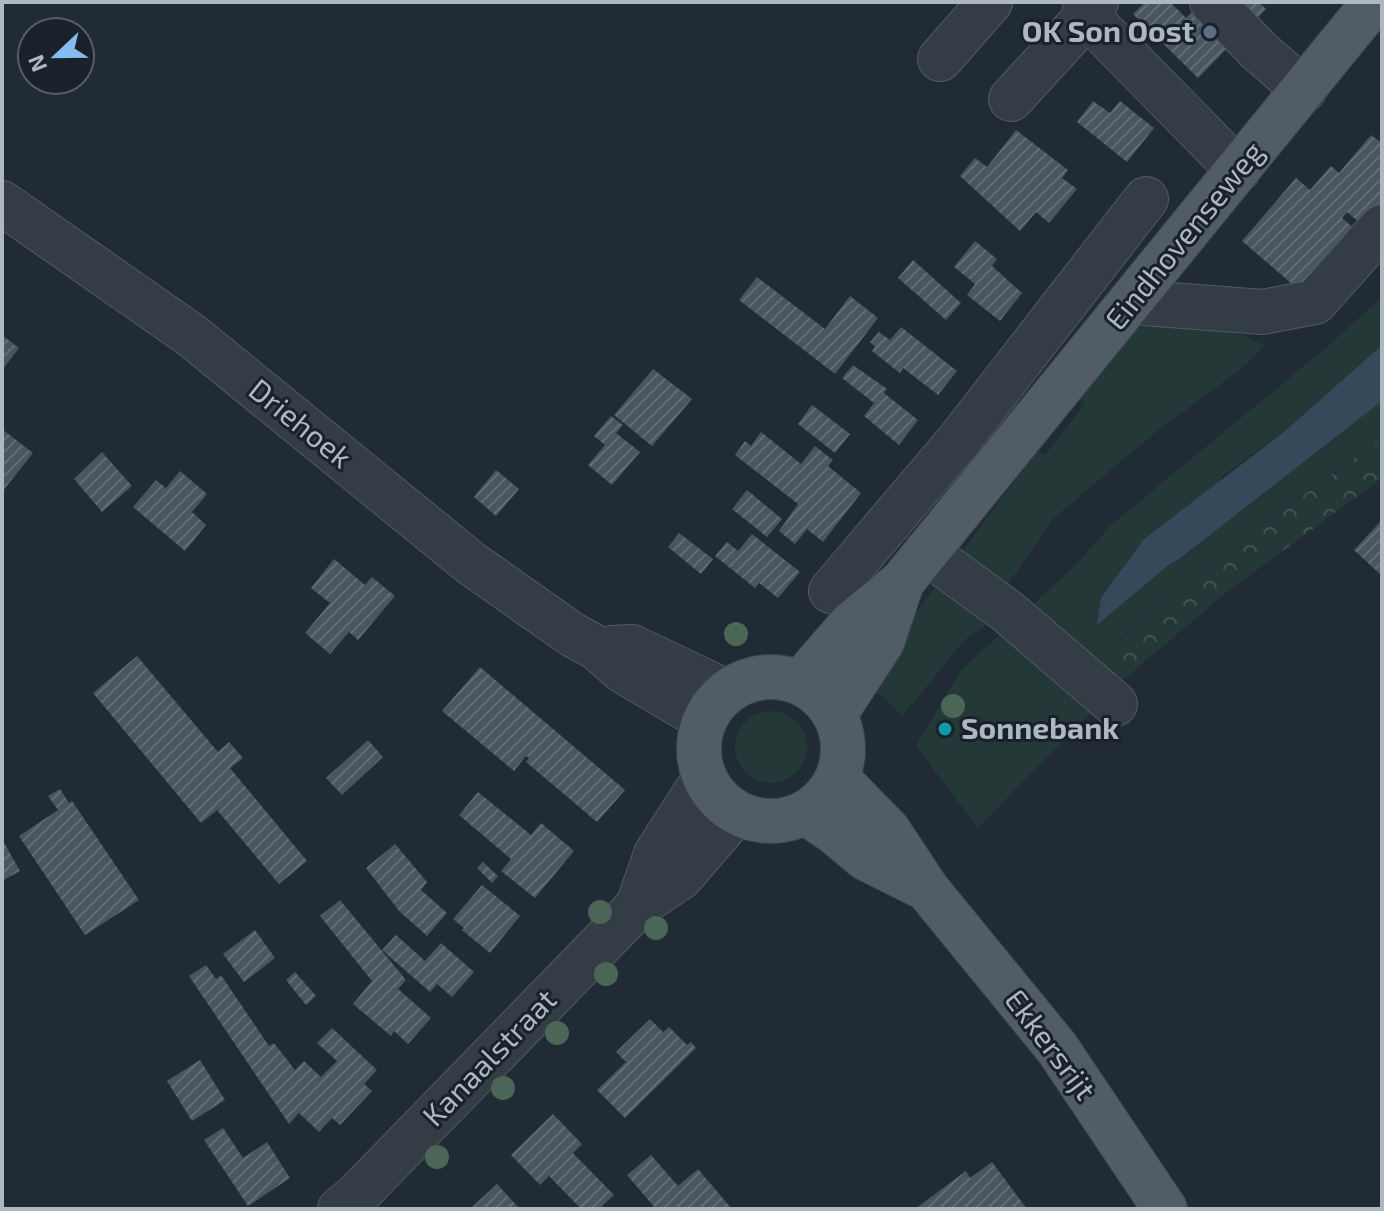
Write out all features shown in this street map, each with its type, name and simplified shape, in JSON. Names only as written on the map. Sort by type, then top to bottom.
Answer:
[{"type":"main road","name":"Eindhovenseweg","points":[[800,683],[852,623],[914,567],[1374,2]]},
{"type":"main road","name":"Eindhovenseweg","points":[[835,714],[882,642],[914,567]]},
{"type":"main road","points":[[775,677],[800,683],[821,696],[835,714],[842,735],[844,758],[838,779],[825,798],[806,813],[783,821],[759,821],[736,813],[718,798],[705,778],[699,755],[716,705],[750,680],[775,677]]},
{"type":"main road","name":"Ekkersrijt","points":[[838,779],[888,830],[927,889],[1057,1048],[1165,1209]]},
{"type":"main road","name":"Ekkersrijt","points":[[806,813],[865,858],[927,889]]},
{"type":"street","points":[[940,59],[990,2]]},
{"type":"street","points":[[1212,2],[1258,50],[1304,90]]},
{"type":"street","points":[[1011,99],[1085,8],[1238,170]]},
{"type":"street","name":"Eindhovenseweg","points":[[831,591],[959,440],[1146,199]]},
{"type":"street","name":"Driehoek","points":[[2,203],[191,335],[472,564],[573,635],[597,648],[632,647],[716,705]]},
{"type":"street","points":[[1131,302],[1263,312],[1287,310],[1315,302],[1382,227]]},
{"type":"street","points":[[959,440],[994,468]]},
{"type":"street","points":[[914,567],[1008,612],[1115,704]]},
{"type":"street","name":"Kanaalstraat","points":[[638,906],[656,854],[705,778]]},
{"type":"street","name":"Kanaalstraat","points":[[340,1209],[638,906],[681,877],[736,813]]},
{"type":"green space","points":[[1382,297],[1382,345],[1285,431],[1223,476],[1166,567],[1382,401],[1382,437],[1166,598],[1115,644],[1115,687],[978,828],[916,746],[961,670],[1075,566],[1111,525],[1327,347]]},
{"type":"green space","points":[[1211,318],[1265,346],[1240,370],[1157,431],[1054,518],[1006,587],[989,623],[966,639],[902,716],[879,693],[867,698],[897,638],[1038,450],[1045,455],[1085,404],[1078,397],[1134,328]]},
{"type":"green space","points":[[1382,437],[1382,478],[1223,595],[1115,687],[1106,672],[1106,656],[1115,645],[1166,598]]},
{"type":"green space","points":[[778,711],[797,721],[805,733],[805,761],[797,773],[785,781],[764,783],[745,773],[737,761],[735,740],[745,721],[757,713]]},
{"type":"water","points":[[1382,345],[1382,401],[1166,567],[1097,625],[1101,598],[1144,539],[1285,431]]},
{"type":"building","points":[[1145,2],[1170,2],[1186,18],[1202,2],[1259,2],[1266,9],[1198,78],[1133,14]]},
{"type":"building","points":[[1093,101],[1110,113],[1120,101],[1154,128],[1127,162],[1077,122]]},
{"type":"building","points":[[1016,130],[1068,170],[1062,178],[1077,189],[1049,223],[1036,212],[1020,231],[960,176],[975,158],[987,167]]},
{"type":"building","points":[[1371,135],[1382,143],[1382,211],[1375,205],[1360,223],[1347,212],[1342,218],[1360,233],[1307,297],[1242,241],[1296,178],[1310,190],[1331,166],[1339,173]]},
{"type":"building","points":[[975,241],[997,259],[992,266],[1022,293],[1000,321],[967,295],[975,284],[954,267]]},
{"type":"building","points":[[913,260],[961,303],[946,320],[898,278]]},
{"type":"building","points":[[757,277],[825,329],[850,296],[878,318],[835,374],[739,300]]},
{"type":"building","points":[[901,327],[957,371],[938,395],[903,368],[900,373],[872,351],[875,347],[870,342],[879,332],[890,340]]},
{"type":"building","points":[[2,335],[19,348],[2,370]]},
{"type":"building","points":[[853,365],[887,389],[884,393],[918,420],[899,445],[864,416],[874,403],[842,378]]},
{"type":"building","points":[[653,369],[692,399],[652,446],[614,415]]},
{"type":"building","points":[[812,405],[850,434],[835,453],[798,424]]},
{"type":"building","points":[[611,416],[623,425],[616,433],[640,452],[612,485],[588,465],[605,445],[594,436]]},
{"type":"building","points":[[2,429],[33,453],[2,492]]},
{"type":"building","points":[[761,432],[801,464],[815,446],[833,460],[828,466],[861,493],[823,542],[807,529],[795,544],[779,531],[798,504],[735,455],[745,441],[751,446]]},
{"type":"building","points":[[102,452],[132,486],[102,512],[74,479]]},
{"type":"building","points":[[496,470],[519,489],[496,516],[474,497]]},
{"type":"building","points":[[180,471],[207,494],[192,512],[206,525],[185,551],[133,507],[156,480],[166,488]]},
{"type":"building","points":[[747,490],[782,519],[767,537],[732,509]]},
{"type":"building","points":[[1382,520],[1382,576],[1354,550]]},
{"type":"building","points":[[679,533],[713,559],[701,574],[668,547]]},
{"type":"building","points":[[752,534],[800,572],[778,598],[759,583],[755,588],[715,556],[727,542],[738,551]]},
{"type":"building","points":[[334,559],[365,585],[372,577],[395,596],[358,640],[349,632],[330,654],[305,633],[330,603],[311,588]]},
{"type":"building","points":[[137,656],[218,752],[229,742],[243,758],[230,768],[307,861],[279,884],[217,810],[201,823],[93,693]]},
{"type":"building","points":[[480,667],[625,790],[597,822],[526,762],[529,758],[526,756],[514,771],[442,711]]},
{"type":"building","points":[[368,740],[383,757],[342,795],[326,778]]},
{"type":"building","points":[[60,789],[69,803],[72,801],[139,900],[85,935],[19,836],[58,810],[48,796]]},
{"type":"building","points":[[478,792],[531,835],[541,823],[574,851],[535,898],[501,871],[511,859],[459,815]]},
{"type":"building","points":[[2,839],[20,871],[2,881]]},
{"type":"building","points":[[395,844],[427,882],[421,890],[447,913],[427,936],[399,911],[366,868]]},
{"type":"building","points":[[483,862],[498,876],[492,883],[477,868]]},
{"type":"building","points":[[482,885],[520,916],[490,953],[453,919]]},
{"type":"building","points":[[340,900],[406,980],[398,989],[431,1018],[408,1044],[394,1031],[391,1036],[353,1004],[372,981],[320,916]]},
{"type":"building","points":[[255,930],[275,958],[244,982],[223,954]]},
{"type":"building","points":[[396,935],[425,961],[441,943],[474,972],[452,997],[437,984],[430,992],[382,950]]},
{"type":"building","points":[[206,965],[216,979],[221,975],[269,1046],[274,1043],[295,1070],[304,1061],[321,1077],[337,1061],[317,1043],[332,1028],[377,1070],[364,1084],[372,1091],[340,1125],[332,1118],[319,1132],[299,1113],[289,1124],[189,976]]},
{"type":"building","points":[[295,972],[316,996],[306,1005],[286,980]]},
{"type":"building","points":[[650,1019],[663,1032],[669,1027],[687,1045],[691,1042],[696,1048],[625,1118],[597,1090],[626,1062],[616,1052]]},
{"type":"building","points":[[200,1060],[225,1100],[192,1121],[167,1081]]},
{"type":"building","points":[[553,1114],[582,1144],[573,1153],[614,1195],[602,1206],[605,1209],[581,1209],[549,1176],[540,1185],[511,1155]]},
{"type":"building","points":[[223,1128],[243,1158],[267,1142],[290,1178],[248,1206],[204,1140]]},
{"type":"building","points":[[651,1155],[678,1186],[698,1169],[732,1209],[656,1209],[627,1175]]},
{"type":"building","points":[[992,1162],[1027,1209],[915,1209],[966,1171],[970,1178]]},
{"type":"building","points":[[497,1184],[520,1209],[470,1209]]},
{"type":"place","name":"OK Son Oost","points":[[1210,32]]},
{"type":"place","name":"Sonnebank","points":[[945,729]]}]
